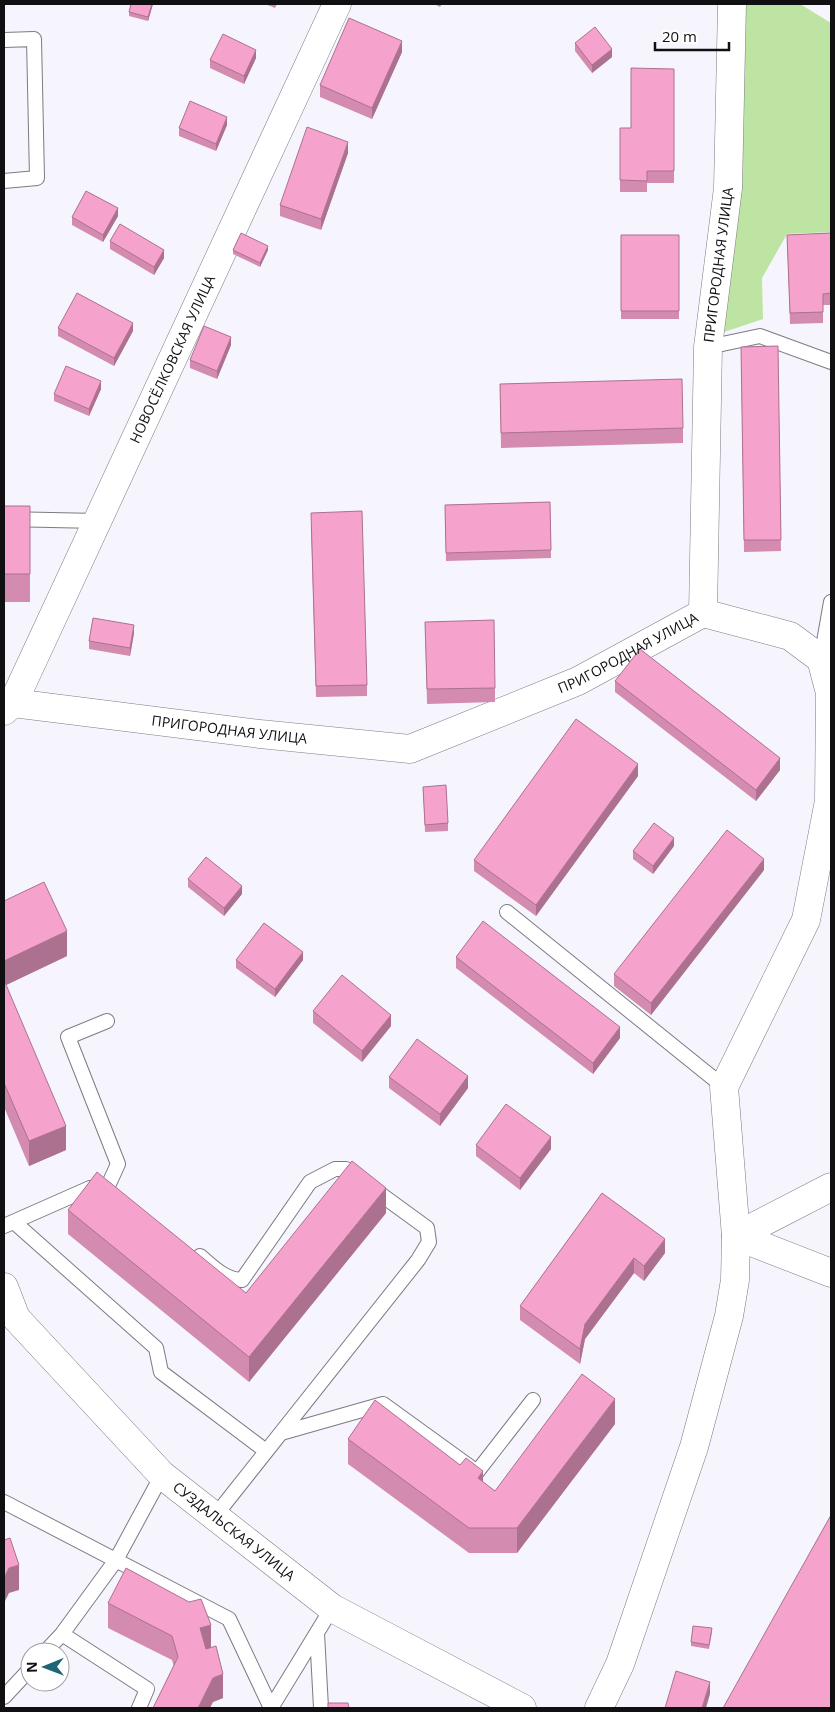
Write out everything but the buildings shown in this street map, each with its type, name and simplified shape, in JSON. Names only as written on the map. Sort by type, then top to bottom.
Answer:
[{"type":"street","name":"НОВОСЁЛКОВСКАЯ УЛИЦА","points":[[9,707],[98,521],[337,4]]},
{"type":"street","name":"ПРИГОРОДНАЯ УЛИЦА","points":[[9,707],[410,749],[578,681],[702,613],[708,347],[728,188],[732,4]]},
{"type":"street","points":[[599,1708],[620,1664],[694,1446],[729,1316],[735,1280],[736,1236],[724,1087],[806,920],[829,800],[830,693],[821,659],[790,636],[702,613]]},
{"type":"street","points":[[736,1236],[831,1187]]},
{"type":"street","points":[[736,1236],[831,1273]]},
{"type":"street","name":"СУЗДАЛЬСКАЯ УЛИЦА","points":[[4,1287],[16,1318],[162,1475],[332,1608],[522,1708]]},
{"type":"lane","points":[[4,40],[34,39],[37,178],[4,181]]},
{"type":"lane","points":[[708,347],[760,336],[831,362]]},
{"type":"lane","points":[[4,519],[98,521]]},
{"type":"lane","points":[[821,659],[831,602]]},
{"type":"lane","points":[[507,912],[724,1087]]},
{"type":"lane","points":[[107,1021],[68,1037],[118,1164],[112,1188],[90,1188],[9,1224],[156,1348],[161,1372],[266,1451]]},
{"type":"lane","points":[[190,1248],[227,1277],[234,1280],[242,1280],[310,1182],[335,1169],[346,1169],[428,1228],[429,1242],[418,1260],[214,1516]]},
{"type":"lane","points":[[281,1433],[383,1404],[478,1472],[533,1400]]},
{"type":"lane","points":[[54,1642],[116,1560],[162,1475]]},
{"type":"lane","points":[[4,1502],[229,1619],[271,1708]]},
{"type":"lane","points":[[271,1708],[332,1608]]},
{"type":"lane","points":[[317,1633],[321,1708]]},
{"type":"lane","points":[[62,1634],[147,1689],[139,1708]]},
{"type":"lane","points":[[4,1697],[20,1679]]},
{"type":"green space","points":[[740,4],[800,4],[831,23],[831,232],[787,234],[762,278],[763,319],[724,332]]}]
